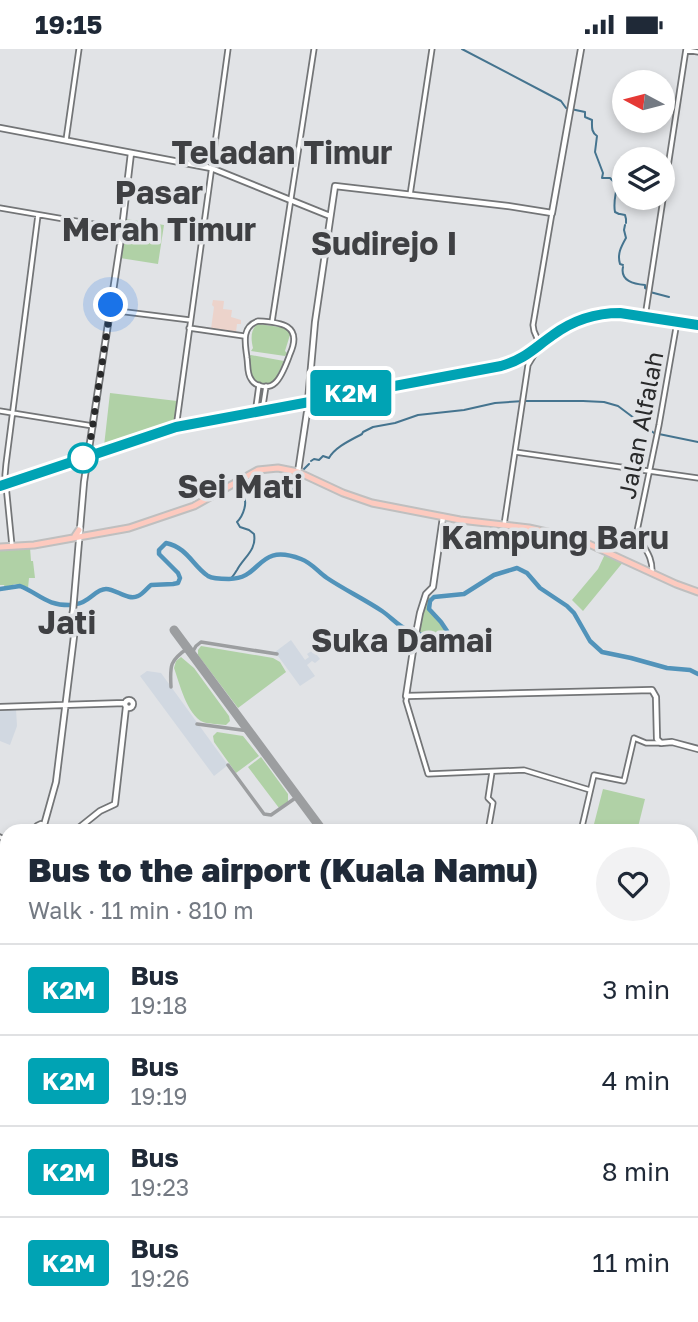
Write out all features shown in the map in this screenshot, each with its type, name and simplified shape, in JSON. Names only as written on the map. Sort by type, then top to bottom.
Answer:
[{"type":"main road","points":[[301,473],[315,322],[335,186],[552,213],[581,49]]},
{"type":"main road","points":[[0,129],[212,169],[330,216]]},
{"type":"main road","points":[[80,536],[88,457],[132,154]]},
{"type":"main road","points":[[41,824],[54,786],[65,706],[74,636],[71,626],[88,457],[124,229],[132,154]]},
{"type":"main road","points":[[308,403],[501,366],[521,359],[561,330],[576,323],[605,316],[620,313],[676,323]]},
{"type":"main road","points":[[605,316],[698,326]]},
{"type":"main road","points":[[4,485],[176,428],[490,372],[525,363],[539,347]]},
{"type":"main road","points":[[0,547],[80,536],[170,514],[197,505],[258,470],[278,468],[301,473],[365,501],[443,517],[504,524]]},
{"type":"main road","points":[[403,509],[579,537],[696,590]]},
{"type":"main road","points":[[443,517],[433,587],[426,594],[417,628],[406,696],[651,689],[656,697],[658,742],[698,749]]},
{"type":"main road","points":[[0,708],[127,706],[114,805],[100,811],[84,824]]},
{"type":"street","points":[[67,140],[79,49]]},
{"type":"street","points":[[176,428],[228,49]]},
{"type":"street","points":[[272,322],[314,49]]},
{"type":"street","points":[[410,195],[432,49]]},
{"type":"street","points":[[645,317],[686,50],[698,52]]},
{"type":"street","points":[[0,208],[122,229]]},
{"type":"street","points":[[539,347],[533,327],[552,213]]},
{"type":"street","points":[[12,546],[4,485],[38,215]]},
{"type":"street","points":[[111,310],[190,320]]},
{"type":"street","points":[[258,321],[289,327],[294,335],[292,350],[278,380],[272,385],[259,385],[250,378],[244,336],[247,328],[258,321]]},
{"type":"street","name":"Jalan Alfalah","points":[[653,572],[648,552],[637,533],[676,323]]},
{"type":"street","points":[[189,328],[244,336]]},
{"type":"street","points":[[504,524],[525,363]]},
{"type":"street","points":[[255,413],[259,385]]},
{"type":"street","points":[[262,411],[266,386]]},
{"type":"street","points":[[0,411],[93,426]]},
{"type":"street","points":[[515,452],[698,478]]},
{"type":"street","points":[[406,696],[428,774],[530,771],[590,790]]},
{"type":"street","points":[[582,824],[594,774],[624,780],[634,738],[644,743],[658,742]]},
{"type":"street","points":[[489,824],[493,803],[488,798],[492,772]]},
{"type":"shaded area","points":[[213,300],[224,301],[223,309],[232,310],[231,317],[241,320],[241,324],[237,324],[236,332],[211,329]]},
{"type":"shaded area","points":[[334,369],[332,391],[335,396],[311,399],[310,373]]},
{"type":"shaded area","points":[[291,640],[305,660],[309,657],[307,654],[313,650],[320,659],[307,665],[315,676],[300,686],[275,652]]},
{"type":"shaded area","points":[[147,671],[161,673],[228,765],[214,776],[140,676]]},
{"type":"shaded area","points":[[16,709],[17,726],[10,745],[0,741],[0,710]]},
{"type":"green space","points":[[126,219],[164,225],[158,264],[120,258]]},
{"type":"green space","points":[[258,324],[287,328],[290,335],[285,356],[251,351],[252,332]]},
{"type":"green space","points":[[251,355],[284,361],[274,382],[255,382],[252,378]]},
{"type":"green space","points":[[110,393],[177,401],[174,423],[104,446]]},
{"type":"green space","points":[[30,547],[35,578],[29,578],[28,588],[15,584],[5,588],[0,585],[0,549]]},
{"type":"green space","points":[[606,552],[624,561],[583,611],[572,600],[598,569]]},
{"type":"green space","points":[[427,595],[431,599],[432,612],[447,631],[446,635],[439,639],[418,633]]},
{"type":"green space","points":[[201,646],[273,658],[280,662],[286,672],[238,708],[198,655]]},
{"type":"green space","points":[[181,657],[194,668],[229,716],[230,721],[226,725],[203,722],[192,713],[174,668]]},
{"type":"green space","points":[[217,732],[243,736],[259,756],[236,773],[214,742],[213,736]]},
{"type":"green space","points":[[261,757],[288,794],[288,802],[279,808],[248,767]]},
{"type":"green space","points":[[603,789],[645,799],[639,824],[594,824]]},
{"type":"waterway","points":[[462,49],[561,101],[566,108],[585,112],[585,117],[592,120],[593,131],[597,136],[595,152],[603,173],[602,178],[610,178],[617,185],[614,208],[619,214]]},
{"type":"waterway","points":[[620,214],[625,215],[626,223]]},
{"type":"waterway","points":[[623,265],[620,264],[619,257],[626,238],[625,225]]},
{"type":"waterway","points":[[623,267],[626,279],[645,285],[647,289]]},
{"type":"waterway","points":[[650,292],[669,297]]},
{"type":"waterway","points":[[311,461],[319,460],[323,456],[329,458],[339,447],[373,427],[418,415],[524,401],[604,402],[618,406],[654,433],[698,442]]},
{"type":"waterway","points":[[304,469],[309,464]]},
{"type":"waterway","points":[[230,579],[254,545],[254,534],[240,527],[237,522],[244,509],[245,501],[242,495],[246,487],[258,478],[269,488],[288,493],[300,477]]},
{"type":"waterway","points":[[76,604],[106,589],[134,597],[142,594],[151,585],[178,583],[178,573],[159,554],[159,550],[166,543],[180,549],[208,576],[218,579],[240,577],[267,558],[276,555],[301,559],[405,629],[439,639],[446,635],[447,631],[429,609],[430,601],[434,597],[464,594],[494,575],[517,568],[567,606],[590,641],[602,652],[667,668],[690,670],[698,674]]},
{"type":"waterway","points":[[0,589],[20,586],[49,602],[72,605]]},
{"type":"taxiway","points":[[192,653],[201,642],[277,654]]},
{"type":"taxiway","points":[[171,687],[172,665],[188,648]]},
{"type":"taxiway","points":[[197,724],[249,731]]},
{"type":"taxiway","points":[[228,765],[264,814],[271,815],[294,799]]},
{"type":"runway","points":[[174,630],[318,824]]},
{"type":"bus line","name":"K2M","points":[[0,486],[176,427],[467,374],[512,363],[561,330],[591,317],[620,313],[698,325]]},
{"type":"district","name":"Teladan Timur","points":[[282,152]]},
{"type":"district","name":"Pasar Merah Timur","points":[[159,210]]},
{"type":"district","name":"Sudirejo I","points":[[384,243]]},
{"type":"district","name":"Sei Mati","points":[[240,486]]},
{"type":"district","name":"Kampung Baru","points":[[555,537]]},
{"type":"district","name":"Jati","points":[[67,622]]},
{"type":"district","name":"Suka Damai","points":[[402,640]]},
{"type":"route","points":[[83,458],[88,456],[111,305]]}]
